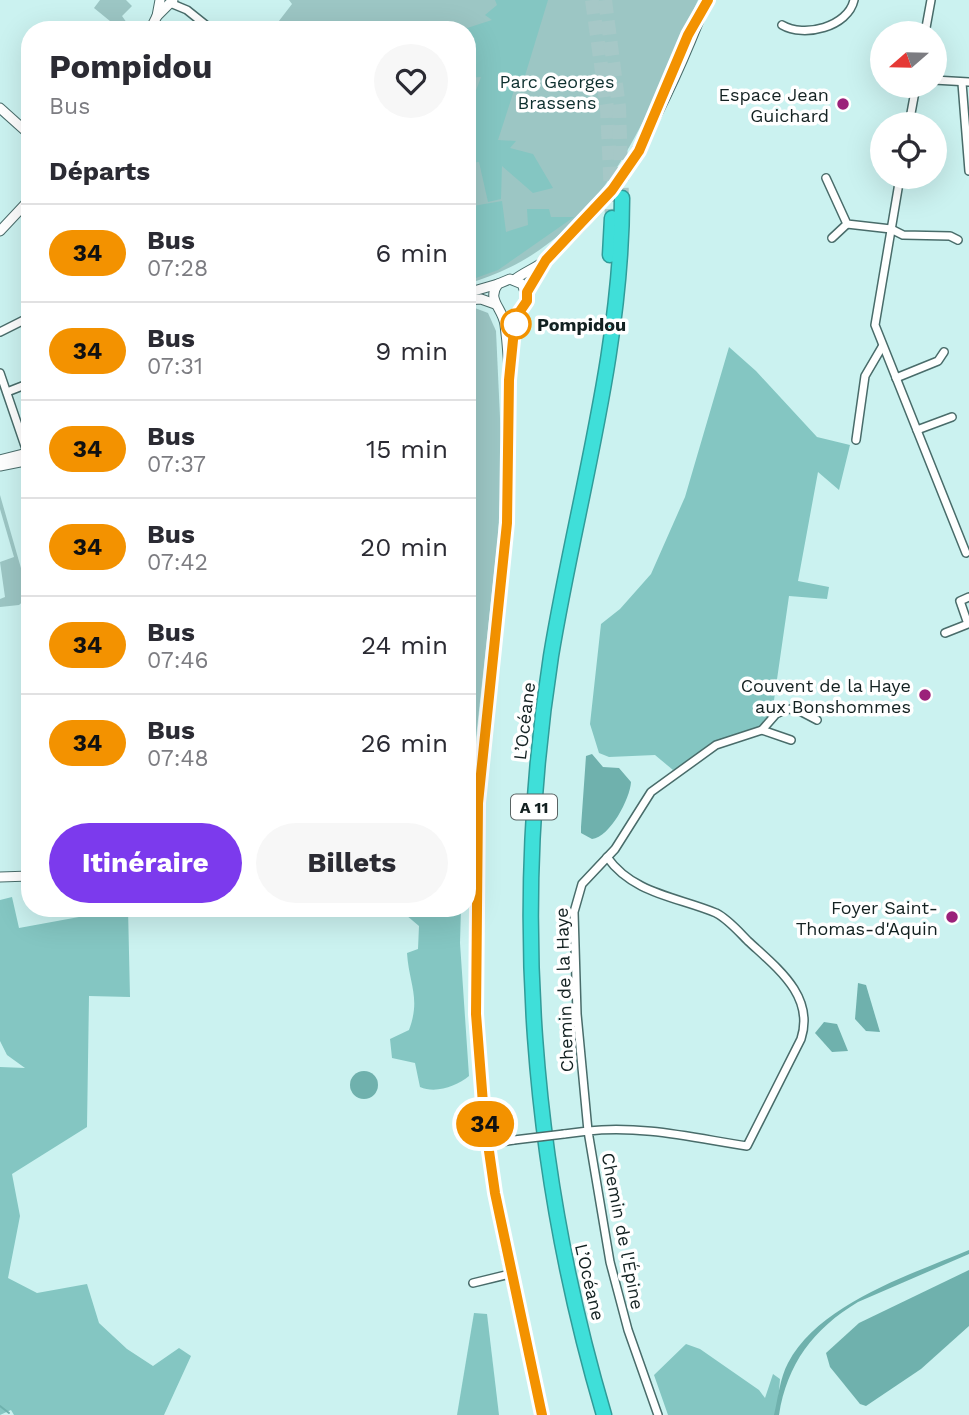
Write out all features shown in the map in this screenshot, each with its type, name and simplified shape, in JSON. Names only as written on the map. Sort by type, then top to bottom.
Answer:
[{"type":"highway","name":"L’Océane","points":[[604,1415],[567,1275],[548,1169],[533,1023],[530,887],[545,700],[608,357],[617,285],[622,198]]},
{"type":"highway","name":"L’Océane","points":[[595,1415],[566,1308],[538,1164],[525,1034],[521,890],[527,778],[537,696],[601,346],[612,218]]},
{"type":"street","points":[[181,0],[187,10]]},
{"type":"street","points":[[782,25],[796,31],[815,30],[846,13],[854,0]]},
{"type":"street","points":[[927,21],[931,0]]},
{"type":"street","points":[[154,21],[166,1],[187,10],[201,21]]},
{"type":"street","points":[[476,290],[514,280],[546,260],[594,211],[626,172],[707,1]]},
{"type":"street","points":[[947,81],[965,82],[969,172]]},
{"type":"street","points":[[0,108],[21,127]]},
{"type":"street","points":[[826,178],[847,224]]},
{"type":"street","points":[[898,189],[875,325],[966,553]]},
{"type":"street","points":[[0,224],[21,202]]},
{"type":"street","points":[[0,232],[21,212]]},
{"type":"street","points":[[832,238],[847,224],[891,229],[903,235],[950,236],[958,240]]},
{"type":"street","points":[[476,804],[507,523],[509,380],[514,330],[520,310],[527,301],[527,292],[546,260]]},
{"type":"street","points":[[514,280],[527,292]]},
{"type":"street","points":[[495,304],[494,292],[498,284]]},
{"type":"street","points":[[476,299],[495,304],[502,311],[509,380]]},
{"type":"street","points":[[502,311],[520,310]]},
{"type":"street","points":[[0,332],[21,321]]},
{"type":"street","points":[[856,440],[865,376],[882,347]]},
{"type":"street","points":[[896,378],[938,361],[944,352]]},
{"type":"street","points":[[0,373],[21,436]]},
{"type":"street","points":[[7,392],[21,387]]},
{"type":"street","points":[[917,430],[952,416]]},
{"type":"street","points":[[0,460],[21,456]]},
{"type":"street","points":[[0,466],[21,457]]},
{"type":"street","points":[[945,633],[969,623],[960,601],[969,597]]},
{"type":"street","name":"Chemin de la Haye","points":[[588,1131],[577,1014],[574,912],[582,884],[607,857],[651,792],[716,745],[762,730],[776,715],[787,709],[798,710],[817,720]]},
{"type":"street","points":[[762,730],[791,740]]},
{"type":"street","points":[[487,1144],[612,1128],[651,1131],[747,1146],[805,1027],[801,1002],[789,981],[723,918],[654,894],[607,857]]},
{"type":"street","points":[[0,877],[21,876]]},
{"type":"street","points":[[474,917],[476,1014],[487,1144],[510,1274],[542,1415]]},
{"type":"street","name":"Chemin de l'Épine","points":[[588,1131],[610,1262],[628,1330],[658,1415]]},
{"type":"street","points":[[473,1283],[510,1274]]},
{"type":"green space","points":[[100,0],[126,0],[132,6],[122,16],[126,21],[110,21],[94,8]]},
{"type":"green space","name":"Parc Georges Brassens","points":[[289,0],[698,0],[638,132],[614,172],[587,208],[554,239],[515,265],[476,280],[476,21],[279,21],[292,4]]},
{"type":"green space","points":[[476,308],[488,313],[496,331],[502,461],[498,537],[476,738]]},
{"type":"green space","points":[[0,495],[21,568],[21,603],[0,607],[0,599],[5,597],[0,562],[14,557],[0,509]]},
{"type":"shaded area","points":[[495,0],[548,0],[524,79],[516,84],[498,140],[516,141],[510,148],[533,154],[553,188],[533,193],[502,166],[501,199],[488,202],[479,162],[476,162],[476,91],[481,77],[476,77],[476,25],[492,20],[485,15],[497,5]]},
{"type":"shaded area","points":[[502,201],[506,232],[528,225],[527,209],[549,209],[551,217],[574,217],[498,270],[476,278],[476,205]]},
{"type":"shaded area","points":[[729,347],[756,371],[817,437],[850,445],[839,490],[818,472],[798,581],[829,587],[827,599],[789,596],[772,714],[762,730],[716,745],[673,770],[655,755],[609,757],[599,753],[590,724],[601,624],[620,609],[651,574],[685,497]]},
{"type":"shaded area","points":[[592,754],[603,767],[619,768],[631,782],[627,798],[612,825],[599,837],[592,839],[581,833],[581,827],[586,756]]},
{"type":"shaded area","points":[[12,897],[19,928],[79,917],[128,917],[130,997],[89,996],[87,1127],[12,1174],[20,1216],[8,1278],[37,1293],[87,1284],[99,1323],[127,1349],[153,1366],[179,1348],[191,1356],[164,1415],[14,1415],[11,1410],[0,1415],[0,1067],[25,1068],[7,1055],[0,1041],[0,900]]},
{"type":"shaded area","points":[[408,917],[461,917],[469,1076],[459,1083],[433,1090],[420,1087],[415,1063],[392,1058],[390,1039],[409,1030],[412,1019],[414,1000],[407,953],[418,949],[419,926]]},
{"type":"shaded area","points":[[858,983],[866,985],[880,1032],[866,1031],[855,1019]]},
{"type":"shaded area","points":[[824,1022],[837,1024],[848,1051],[832,1052],[815,1033]]},
{"type":"shaded area","points":[[364,1071],[374,1075],[378,1085],[374,1095],[364,1099],[354,1095],[350,1085],[354,1075]]},
{"type":"shaded area","points":[[969,1250],[969,1254],[858,1302],[828,1324],[815,1336],[796,1364],[788,1380],[779,1415],[774,1415],[788,1363],[803,1342],[821,1324],[868,1293]]},
{"type":"shaded area","points":[[969,1270],[969,1326],[921,1369],[866,1406],[860,1404],[830,1367],[826,1353],[859,1323]]},
{"type":"shaded area","points":[[474,1313],[487,1314],[499,1415],[457,1415]]},
{"type":"shaded area","points":[[686,1344],[700,1349],[759,1390],[765,1398],[773,1374],[780,1379],[777,1415],[668,1415],[654,1375]]},
{"type":"waterway","points":[[0,1406],[9,1413]]},
{"type":"tunnel","points":[[592,0],[607,108],[612,218]]},
{"type":"tunnel","points":[[605,0],[619,107],[622,198]]},
{"type":"bus line","name":"34","points":[[476,865],[483,739],[507,523],[509,380],[518,314],[527,301],[527,292],[546,260],[594,211],[630,166],[670,84],[692,26],[708,0]]},
{"type":"bus line","name":"34","points":[[474,917],[476,1014],[489,1158],[502,1236],[542,1415]]},
{"type":"place","name":"Espace Jean Guichard","points":[[843,104]]},
{"type":"place","name":"Pompidou","points":[[516,324]]},
{"type":"place","name":"Couvent de la Haye aux Bonshommes","points":[[925,695]]},
{"type":"place","name":"Foyer Saint- Thomas-d'Aquin","points":[[952,917]]}]
